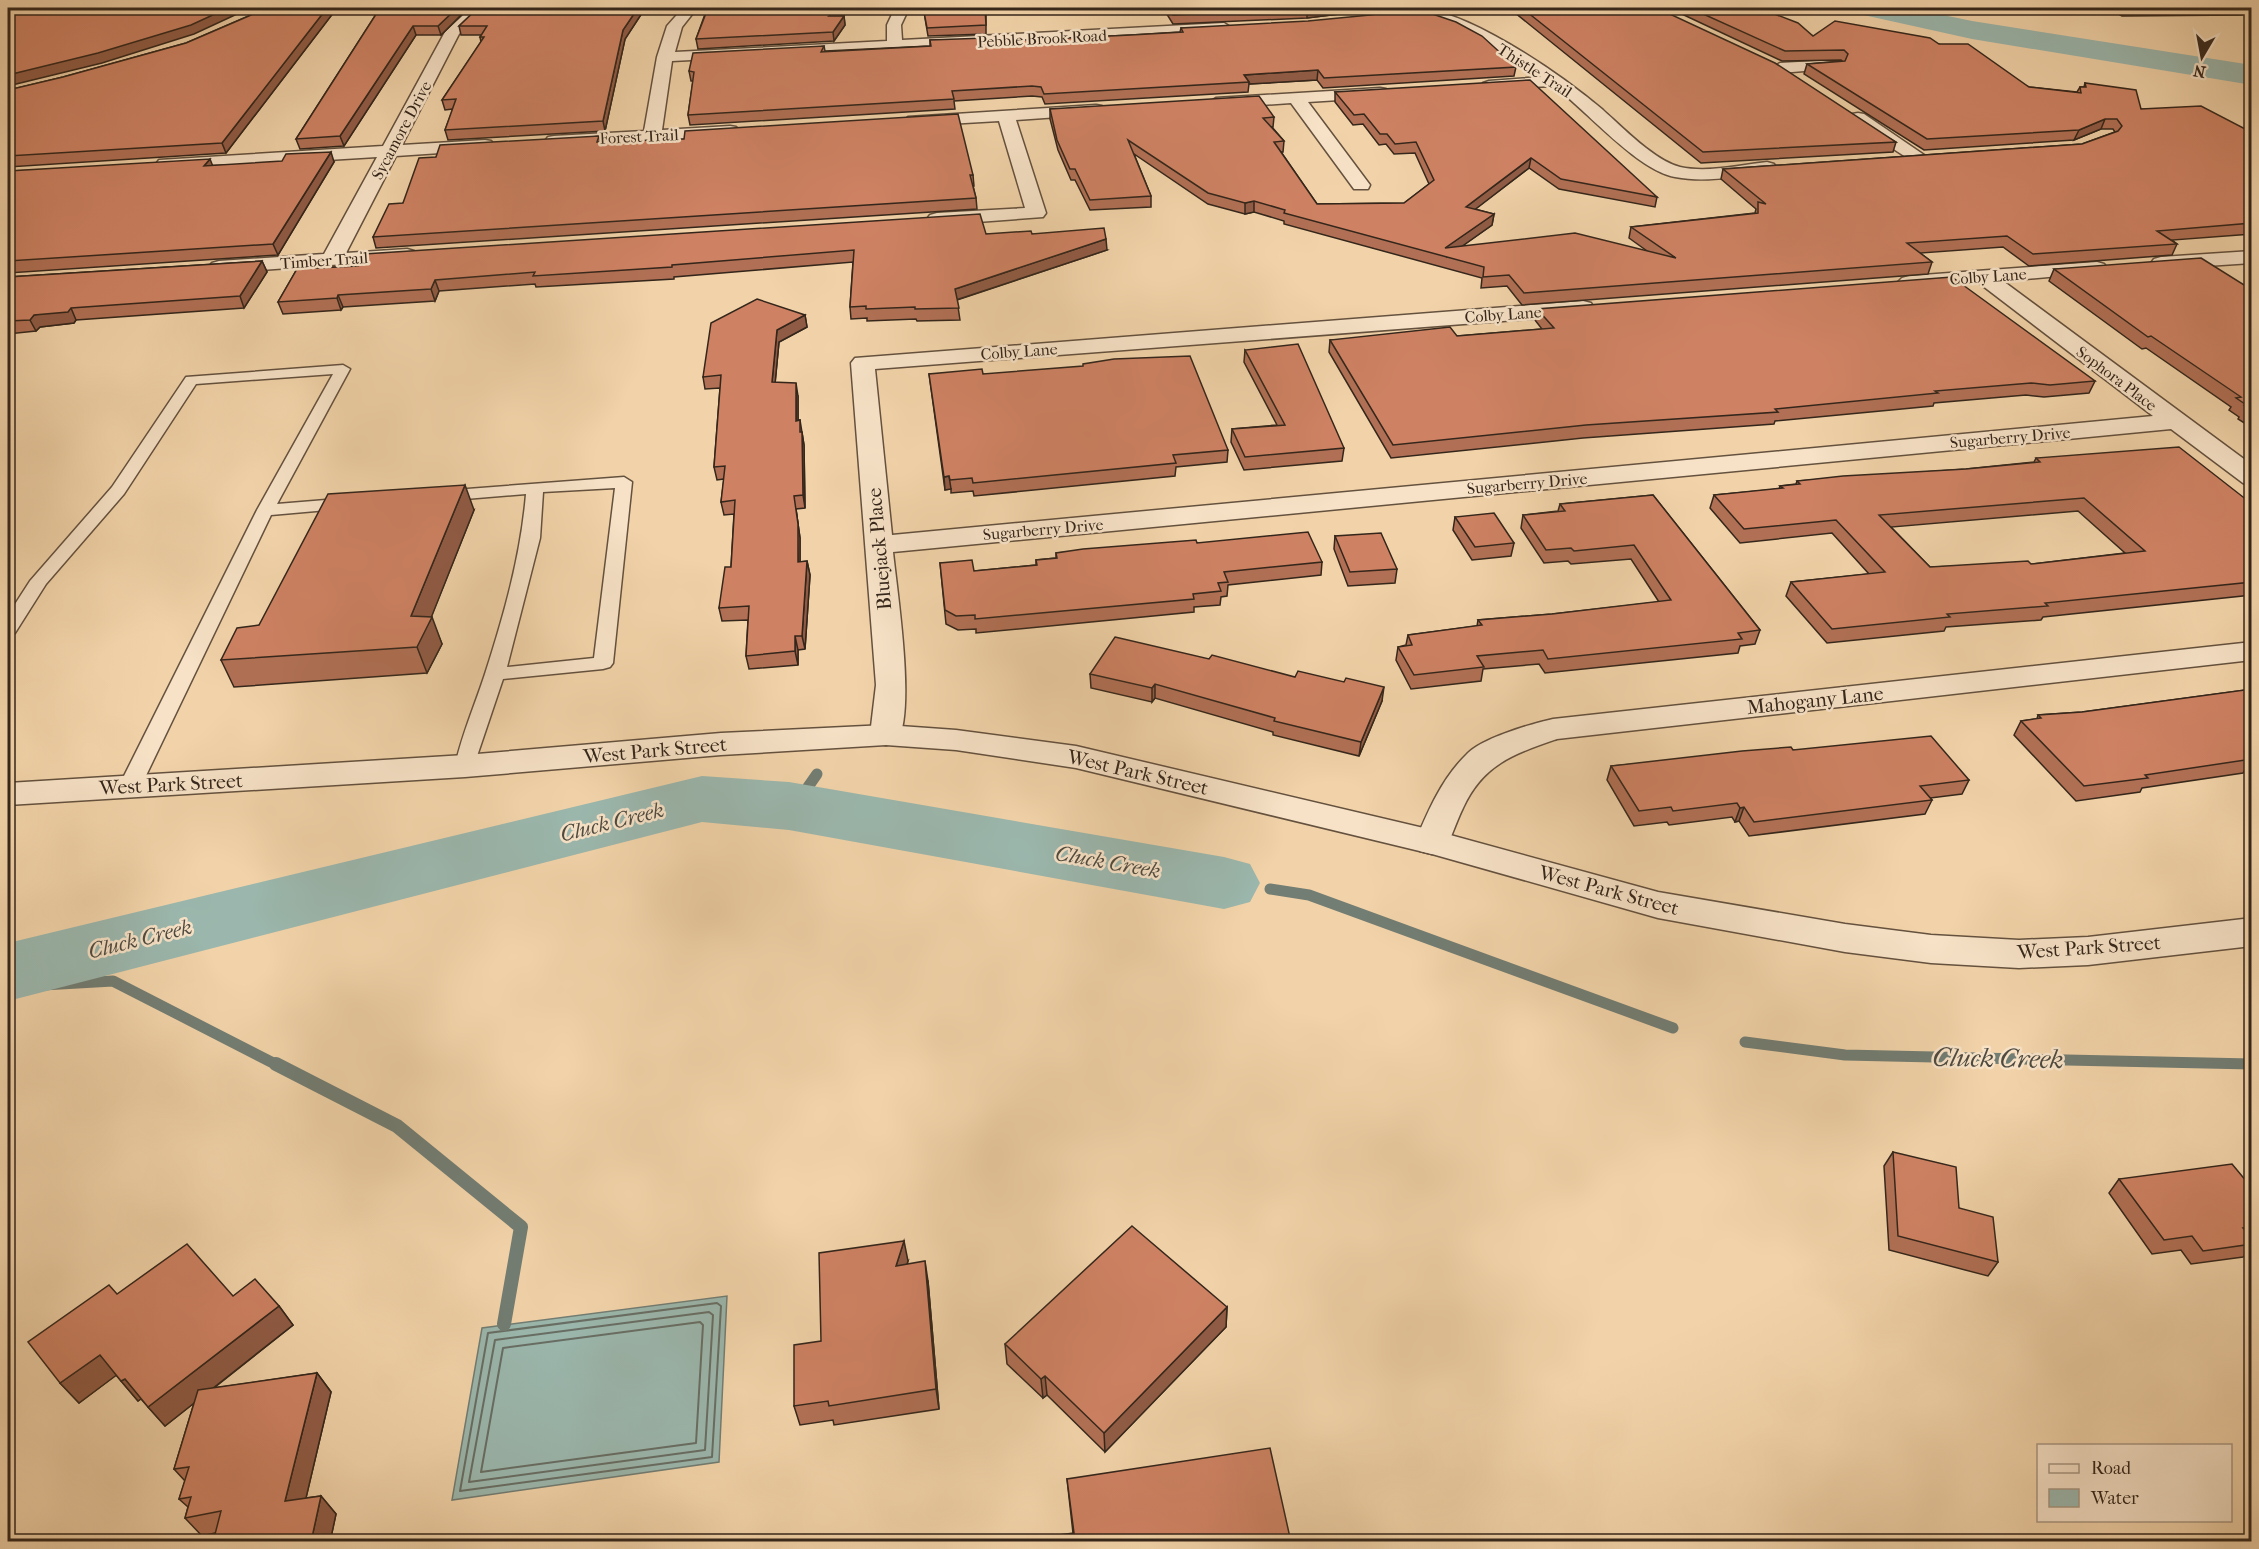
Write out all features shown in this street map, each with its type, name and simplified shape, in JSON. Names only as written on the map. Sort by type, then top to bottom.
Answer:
[{"type":"street","name":"Sycamore Drive","points":[[332,260],[453,32],[479,8]]},
{"type":"street","points":[[652,135],[665,57],[675,26],[690,8]]},
{"type":"street","points":[[895,46],[894,25],[902,8]]},
{"type":"street","name":"Thistle Trail","points":[[1410,10],[1495,44],[1558,81],[1652,159],[1674,172],[1780,167]]},
{"type":"street","name":"Pebble Brook Road","points":[[665,57],[1236,28]]},
{"type":"street","points":[[1800,81],[1775,66],[1835,65]]},
{"type":"street","points":[[1472,87],[1558,81]]},
{"type":"street","points":[[1203,104],[1401,91]]},
{"type":"street","points":[[1296,98],[1361,185]]},
{"type":"street","points":[[1840,107],[1918,157]]},
{"type":"street","points":[[900,122],[1110,109]]},
{"type":"street","points":[[916,221],[1035,213],[1006,116]]},
{"type":"street","name":"Forest Trail","points":[[537,142],[746,130]]},
{"type":"street","points":[[148,165],[502,144]]},
{"type":"street","points":[[1884,160],[1941,156]]},
{"type":"street","name":"Timber Trail","points":[[204,268],[427,253]]},
{"type":"street","points":[[2136,265],[2248,259]]},
{"type":"street","name":"Colby Lane","points":[[1889,284],[2113,267]]},
{"type":"street","name":"Sophora Place","points":[[1984,277],[2252,478]]},
{"type":"street","name":"Colby Lane","points":[[863,363],[1603,306]]},
{"type":"street","name":"Bluejack Place","points":[[863,363],[891,685],[886,735]]},
{"type":"street","name":"Sugarberry Drive","points":[[878,544],[2175,422]]},
{"type":"street","name":"Mahogany Lane","points":[[1432,842],[1448,802],[1479,760],[1512,743],[1553,729],[2252,651]]},
{"type":"street","name":"West Park Street","points":[[8,794],[465,766],[721,744],[886,735],[956,740],[1076,757],[1432,842],[1658,905],[1845,938],[1931,949],[2019,954],[2088,951],[2252,932]]},
{"type":"lane","points":[[8,629],[39,581],[118,490],[191,380],[343,369],[265,510],[130,786]]},
{"type":"lane","points":[[419,498],[624,482],[603,663],[495,674]]},
{"type":"lane","points":[[465,766],[470,744],[495,674],[531,538],[535,488]]},
{"type":"lane","points":[[265,510],[372,501]]},
{"type":"water","points":[[727,1296],[719,1462],[452,1500],[482,1328]]},
{"type":"building","points":[[28,8],[228,8],[191,25],[98,53],[8,75],[8,13]]},
{"type":"building","points":[[260,8],[327,8],[222,143],[8,156],[8,90],[186,43],[251,15]]},
{"type":"building","points":[[380,8],[457,8],[438,26],[413,26],[340,136],[296,139]]},
{"type":"building","points":[[478,8],[638,8],[623,30],[603,121],[445,130],[456,99],[442,100],[484,37],[480,37],[487,26],[459,26]]},
{"type":"building","points":[[708,8],[838,8],[829,16],[844,16],[833,32],[696,39]]},
{"type":"building","points":[[934,8],[985,8],[986,25],[927,28],[924,12],[933,12]]},
{"type":"building","points":[[1168,8],[1318,8],[1173,15]]},
{"type":"building","points":[[1415,8],[1456,22],[1482,36],[1516,67],[1324,78],[1318,70],[1244,75],[1249,82],[1044,94],[1041,87],[1032,86],[952,91],[954,99],[688,115],[694,72],[689,71],[693,53],[824,46],[821,52],[931,46],[930,40],[986,38],[986,42],[1183,32],[1181,28],[1308,21]]},
{"type":"building","points":[[1522,8],[1657,8],[1775,63],[1896,142],[1703,152]]},
{"type":"building","points":[[1690,8],[1759,8],[1798,23],[1813,36],[1835,21],[1930,38],[1939,44],[1968,44],[2029,87],[2081,93],[2080,87],[2086,87],[2085,83],[2136,90],[2141,109],[2201,106],[2247,130],[2252,130],[2252,223],[2157,231],[2177,244],[2033,254],[2007,236],[1907,243],[1932,262],[1524,293],[1509,275],[1483,277],[1484,267],[1284,213],[1285,210],[1254,201],[1245,203],[1208,193],[1128,140],[1151,196],[1090,200],[1075,169],[1070,169],[1057,140],[1050,109],[1259,96],[1274,117],[1263,118],[1284,141],[1274,142],[1317,204],[1404,203],[1434,180],[1416,142],[1395,144],[1387,134],[1380,134],[1364,114],[1354,115],[1335,92],[1530,80],[1657,197],[1561,179],[1531,158],[1466,207],[1494,214],[1445,248],[1575,233],[1676,258],[1631,227],[1758,213],[1758,202],[1766,204],[1723,169],[2082,144],[2118,131],[2122,126],[2117,119],[2105,119],[2079,130],[1927,139],[1807,64],[1845,61],[1848,54],[1844,50],[1785,51]]},
{"type":"building","points":[[958,114],[973,175],[970,175],[976,198],[373,237],[389,204],[403,203],[419,158],[436,157],[440,145],[599,136],[597,142],[684,139],[685,131]]},
{"type":"building","points":[[331,152],[273,244],[8,261],[8,171],[210,159],[204,166],[282,161],[286,154]]},
{"type":"building","points":[[980,214],[986,234],[1031,231],[1032,234],[1104,228],[1106,239],[955,289],[959,308],[866,309],[866,306],[850,307],[854,250],[672,265],[672,267],[533,276],[535,272],[435,280],[431,289],[338,295],[337,298],[278,302],[297,269],[358,266],[364,254]]},
{"type":"building","points":[[2201,258],[2244,285],[2252,284],[2252,411],[2236,398],[2241,397],[2151,336],[2148,337],[2054,269]]},
{"type":"building","points":[[262,261],[240,296],[71,308],[68,312],[34,315],[30,320],[8,321],[8,277]]},
{"type":"building","points":[[1952,277],[2095,381],[2050,385],[2031,383],[1935,391],[1938,393],[1775,409],[1778,412],[1586,425],[1393,445],[1330,340],[1450,327],[1457,336],[1554,328],[1537,309]]},
{"type":"building","points":[[757,299],[805,315],[777,330],[772,382],[796,383],[796,421],[800,420],[800,432],[802,432],[803,495],[794,496],[798,524],[798,562],[807,561],[802,636],[795,636],[795,651],[746,656],[749,606],[719,608],[725,567],[731,567],[735,500],[721,502],[725,466],[714,467],[721,375],[703,377],[711,323]]},
{"type":"building","points":[[1298,344],[1344,448],[1245,457],[1232,429],[1285,425],[1245,350]]},
{"type":"building","points":[[1190,356],[1228,450],[1173,455],[1176,463],[973,483],[972,478],[950,480],[949,476],[944,477],[929,374],[982,369],[983,374],[1083,366],[1083,364],[1114,359]]},
{"type":"building","points":[[2179,447],[2252,504],[2252,582],[2045,603],[2048,606],[1947,614],[1950,617],[1832,629],[1791,582],[1885,572],[1836,520],[1744,529],[1714,495],[1783,488],[1780,486],[1800,484],[1797,481],[1843,476],[2040,462],[2036,458]],"holes":[[[2084,498],[2145,551],[2031,564],[2028,561],[1930,567],[1879,515]]]},
{"type":"building","points":[[465,485],[411,616],[432,617],[417,647],[221,660],[237,628],[259,625],[328,494]]},
{"type":"building","points":[[1653,495],[1760,630],[1738,633],[1742,639],[1548,659],[1543,650],[1477,656],[1484,667],[1414,675],[1398,647],[1412,645],[1408,635],[1482,625],[1478,620],[1671,600],[1634,545],[1574,551],[1571,548],[1546,550],[1523,515],[1565,511],[1560,504]]},
{"type":"building","points":[[1494,513],[1514,543],[1475,547],[1455,517]]},
{"type":"building","points":[[1308,532],[1322,562],[1224,572],[1228,582],[1218,583],[1221,591],[1193,594],[1194,599],[975,619],[975,615],[956,616],[945,610],[940,563],[972,560],[974,571],[1037,565],[1036,560],[1057,558],[1056,553],[1083,549],[1196,540],[1197,543]]},
{"type":"building","points":[[1381,533],[1397,569],[1350,572],[1335,536]]},
{"type":"building","points":[[1115,637],[1209,659],[1212,655],[1295,677],[1298,671],[1344,682],[1346,678],[1384,687],[1361,742],[1274,721],[1275,718],[1155,684],[1152,688],[1090,674]]},
{"type":"building","points":[[2252,689],[2252,753],[2246,754],[2252,759],[2145,775],[2148,778],[2084,786],[2021,721],[2041,718],[2038,715],[2082,712]]},
{"type":"building","points":[[1931,736],[1969,780],[1920,786],[1932,800],[1754,822],[1744,807],[1740,808],[1737,803],[1673,811],[1671,807],[1639,811],[1611,766],[1742,751],[1791,747],[1793,750]]},
{"type":"building","points":[[1893,1152],[1956,1167],[1959,1208],[1993,1217],[1998,1262],[1898,1236]]},
{"type":"building","points":[[2232,1164],[2252,1188],[2252,1226],[2243,1228],[2252,1238],[2252,1244],[2203,1251],[2192,1236],[2164,1240],[2119,1179]]},
{"type":"building","points":[[1132,1226],[1227,1307],[1104,1433],[1045,1376],[1041,1379],[1005,1344]]},
{"type":"building","points":[[904,1241],[896,1266],[925,1261],[936,1389],[829,1406],[828,1401],[794,1406],[794,1345],[821,1341],[819,1253]]},
{"type":"building","points":[[187,1244],[233,1296],[255,1279],[279,1306],[148,1407],[125,1379],[121,1381],[100,1355],[60,1383],[28,1342],[109,1285],[117,1294]]},
{"type":"building","points":[[317,1373],[285,1501],[321,1496],[311,1542],[213,1542],[221,1511],[185,1518],[191,1497],[179,1499],[189,1467],[174,1469],[198,1390]]},
{"type":"building","points":[[1270,1448],[1291,1542],[1060,1542],[1059,1535],[1074,1533],[1067,1479]]},
{"type":"waterway","points":[[1870,8],[1972,30],[2252,75]]},
{"type":"waterway","points":[[794,807],[817,774]]},
{"type":"waterway","name":"Cluck Creek","points":[[8,972],[702,799],[789,806],[1224,883]]},
{"type":"waterway","name":"Cluck Creek","points":[[1270,889],[1309,895],[1673,1028]]},
{"type":"waterway","points":[[8,987],[113,981],[279,1066]]},
{"type":"waterway","name":"Cluck Creek","points":[[1745,1042],[1845,1055],[2252,1064]]},
{"type":"waterway","points":[[276,1064],[397,1126],[521,1227],[504,1324]]}]
